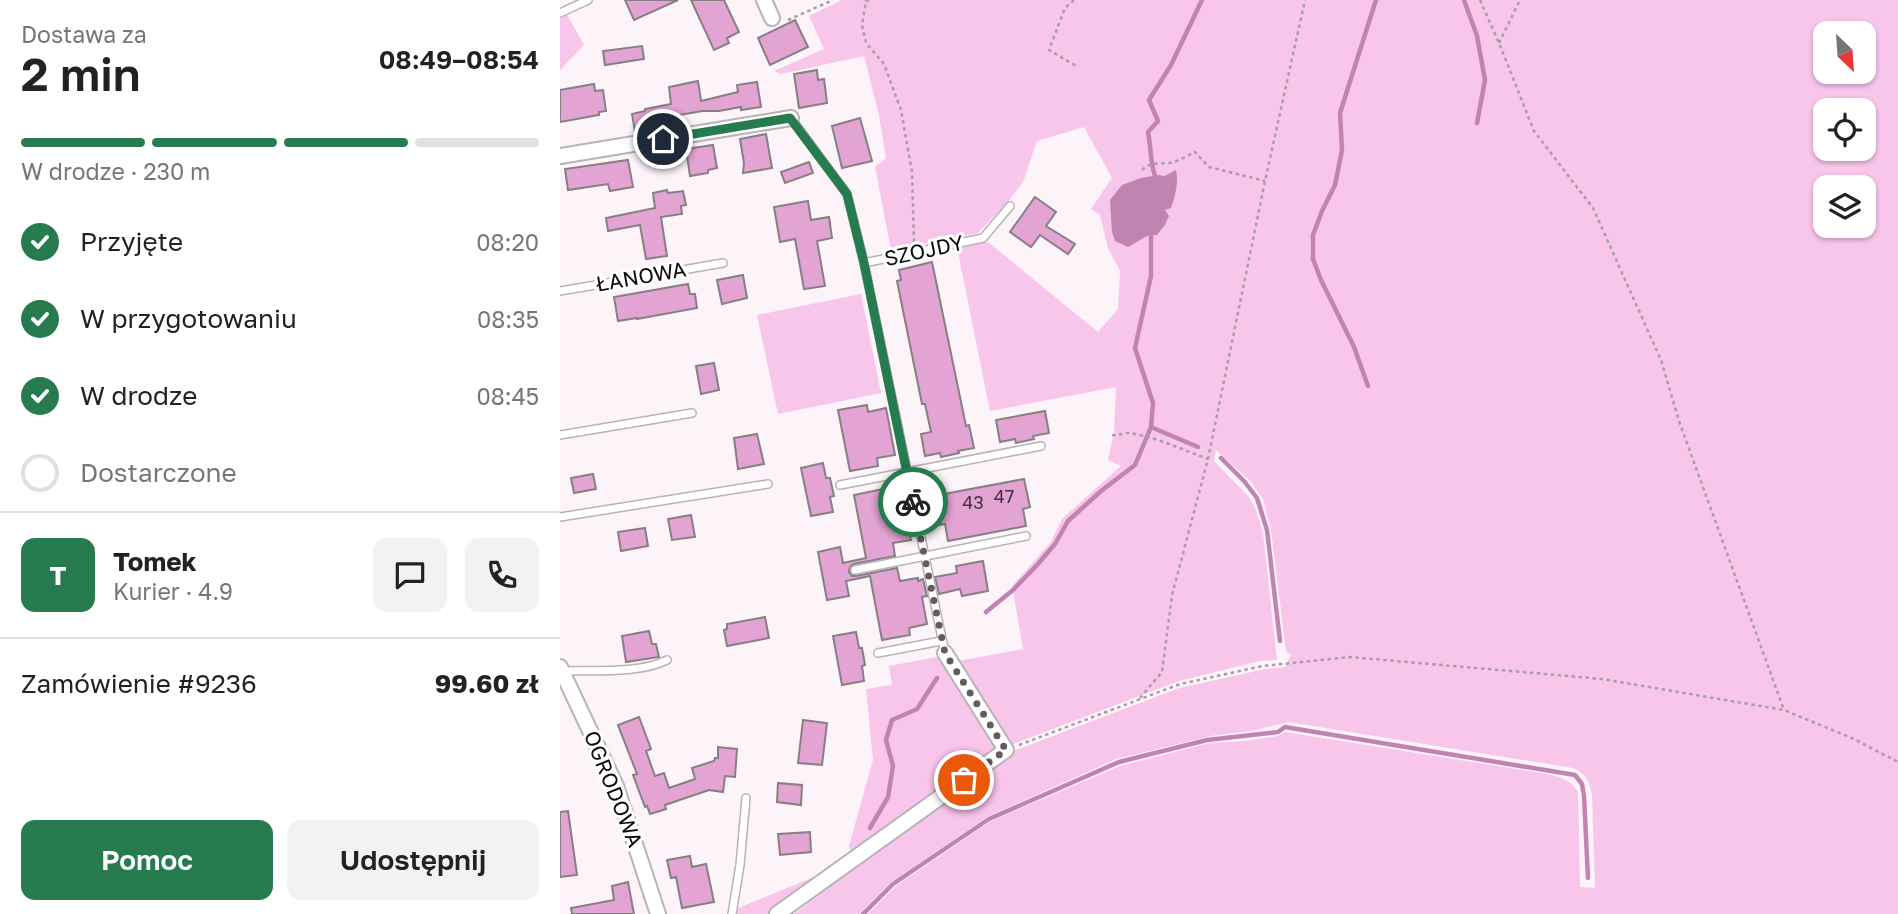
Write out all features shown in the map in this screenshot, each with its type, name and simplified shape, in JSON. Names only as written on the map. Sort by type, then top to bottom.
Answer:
[{"type":"street","points":[[764,0],[772,18]]},
{"type":"street","name":"SZOJDY","points":[[560,156],[790,118]]},
{"type":"street","points":[[777,914],[1006,750],[943,647]]},
{"type":"street","name":"OGRODOWA","points":[[561,669],[616,786],[659,914]]},
{"type":"lane","points":[[560,13],[587,0]]},
{"type":"lane","name":"SZOJDY","points":[[790,118],[847,194],[864,263],[943,647]]},
{"type":"lane","name":"SZOJDY","points":[[864,263],[983,238],[1010,206]]},
{"type":"lane","name":"ŁANOWA","points":[[560,291],[723,264]]},
{"type":"lane","points":[[560,435],[692,413]]},
{"type":"lane","points":[[840,485],[1041,446]]},
{"type":"lane","points":[[560,517],[768,484]]},
{"type":"lane","points":[[855,570],[1026,536]]},
{"type":"lane","points":[[878,653],[943,647]]},
{"type":"lane","points":[[561,669],[638,669],[657,666],[667,660]]},
{"type":"lane","points":[[732,914],[746,798]]},
{"type":"path","points":[[772,18],[777,24],[833,0]]},
{"type":"path","points":[[869,0],[866,1],[862,25],[866,43],[884,64],[901,110],[912,172],[915,253]]},
{"type":"path","points":[[1074,0],[1065,8],[1049,50],[1078,67]]},
{"type":"path","points":[[1140,699],[1162,672],[1172,595],[1208,459],[1305,0]]},
{"type":"path","points":[[1480,0],[1534,131],[1593,208],[1661,360],[1680,424],[1784,710]]},
{"type":"path","points":[[1499,43],[1520,0]]},
{"type":"path","points":[[1142,170],[1146,166],[1170,163],[1195,152],[1209,167],[1265,181]]},
{"type":"path","points":[[1112,435],[1130,434],[1162,442],[1208,459]]},
{"type":"path","points":[[1006,750],[1180,684],[1263,666],[1350,657],[1602,679],[1784,710],[1898,762]]},
{"type":"shaded area","points":[[842,0],[1898,0],[1898,914],[868,914],[896,886],[991,821],[1120,766],[1210,743],[1245,741],[1278,736],[1285,732],[1547,774],[1565,780],[1578,792],[1580,887],[1595,888],[1592,794],[1581,772],[1573,768],[1288,722],[1251,731],[1211,736],[1116,759],[987,817],[889,884],[859,914],[794,914],[1008,753],[1179,688],[1285,667],[1291,654],[1286,652],[1271,530],[1263,499],[1251,482],[1216,450],[1214,461],[1249,497],[1263,533],[1277,660],[1260,661],[1179,681],[1008,746],[958,661],[1023,649],[1012,586],[1051,542],[1062,519],[1121,466],[1108,460],[1114,432],[1116,387],[990,411],[957,247],[988,242],[1098,332],[1118,309],[1120,271],[1108,248],[1100,215],[1091,209],[1112,178],[1084,127],[1037,141],[1023,182],[978,233],[891,250],[875,167],[886,158],[879,115],[864,56],[781,74],[774,71],[824,49],[809,16]],"holes":[[[1159,175],[1165,176],[1165,210],[1169,216],[1157,235],[1147,236]]]},
{"type":"shaded area","points":[[566,13],[584,45],[560,70],[560,16]]},
{"type":"shaded area","points":[[1176,170],[1174,199],[1171,208],[1165,210],[1169,216],[1157,235],[1147,236],[1128,247],[1115,241],[1110,200],[1122,185],[1141,178],[1165,176]]},
{"type":"shaded area","points":[[861,294],[881,393],[778,414],[757,315]]},
{"type":"shaded area","points":[[942,656],[1003,748],[855,855],[849,846],[873,760],[866,689],[892,685],[889,666]]},
{"type":"shaded area","points":[[814,877],[816,882],[771,914],[736,914],[736,909]]},
{"type":"building","points":[[625,0],[678,0],[634,20]]},
{"type":"building","points":[[691,0],[724,0],[739,32],[727,38],[729,43],[714,50]]},
{"type":"building","points":[[795,20],[808,47],[770,65],[758,38]]},
{"type":"building","points":[[642,46],[644,59],[605,65],[603,51]]},
{"type":"building","points":[[817,70],[818,80],[824,79],[827,103],[799,108],[794,74]]},
{"type":"building","points":[[698,81],[701,101],[738,92],[737,85],[757,82],[761,107],[702,111],[657,119],[659,129],[635,132],[632,114],[671,104],[669,87]]},
{"type":"building","points":[[594,84],[595,91],[603,90],[606,111],[599,112],[599,115],[560,122],[560,90]]},
{"type":"building","points":[[860,118],[872,161],[842,168],[832,126]]},
{"type":"building","points":[[766,134],[772,168],[743,173],[740,139]]},
{"type":"building","points":[[713,145],[717,168],[708,170],[708,173],[690,176],[686,149]]},
{"type":"building","points":[[628,160],[633,187],[610,191],[608,184],[568,190],[565,169]]},
{"type":"building","points":[[809,162],[813,173],[785,183],[781,172]]},
{"type":"building","points":[[667,190],[668,193],[683,191],[686,205],[681,206],[682,214],[661,217],[667,256],[646,259],[640,225],[608,231],[606,218],[655,208],[653,193]]},
{"type":"building","points":[[1035,197],[1056,212],[1046,226],[1075,244],[1068,254],[1040,235],[1031,247],[1010,232]]},
{"type":"building","points":[[808,201],[811,220],[829,217],[832,238],[817,241],[825,286],[804,289],[795,239],[780,242],[774,207]]},
{"type":"building","points":[[932,262],[966,426],[969,425],[974,448],[941,457],[940,453],[925,456],[921,434],[931,432],[925,404],[922,404],[897,281],[901,280],[899,270]]},
{"type":"building","points":[[743,275],[747,298],[722,304],[717,280]]},
{"type":"building","points":[[688,284],[690,294],[695,294],[697,308],[618,321],[614,297]]},
{"type":"building","points":[[714,363],[719,390],[701,394],[696,366]]},
{"type":"building","points":[[867,405],[868,412],[886,408],[895,455],[877,458],[878,466],[850,471],[838,410]]},
{"type":"building","points":[[1045,411],[1049,433],[1016,443],[1015,439],[1000,442],[996,420]]},
{"type":"building","points":[[757,434],[764,464],[738,469],[734,438]]},
{"type":"building","points":[[823,463],[834,496],[830,497],[833,512],[811,516],[801,468]]},
{"type":"building","points":[[593,474],[596,489],[574,493],[571,478]]},
{"type":"building","points":[[1024,479],[1030,507],[1023,509],[1026,526],[948,541],[945,524],[938,525],[933,496]]},
{"type":"building","points":[[883,489],[884,497],[902,494],[911,540],[893,543],[895,556],[854,564],[849,572],[856,576],[897,568],[900,581],[923,579],[927,596],[922,597],[927,624],[909,628],[910,635],[882,640],[870,576],[846,581],[849,596],[827,600],[818,552],[840,547],[843,563],[866,558],[854,495]]},
{"type":"building","points":[[691,515],[695,537],[672,540],[668,519]]},
{"type":"building","points":[[645,528],[648,546],[621,551],[618,532]]},
{"type":"building","points":[[983,561],[988,591],[962,596],[960,589],[939,594],[935,577],[957,573],[956,566]]},
{"type":"building","points":[[765,617],[769,638],[727,646],[724,630],[727,629],[727,624]]},
{"type":"building","points":[[649,631],[659,657],[626,662],[622,636]]},
{"type":"building","points":[[856,632],[865,665],[862,666],[864,681],[842,685],[833,636]]},
{"type":"building","points":[[639,717],[651,749],[646,751],[655,776],[664,773],[669,788],[695,779],[692,768],[718,758],[718,747],[737,749],[735,777],[725,776],[723,792],[709,790],[665,805],[666,809],[650,814],[633,775],[637,774],[618,725]]},
{"type":"building","points":[[803,720],[827,723],[822,765],[798,763]]},
{"type":"building","points":[[778,783],[802,785],[801,805],[777,802]]},
{"type":"building","points":[[568,811],[577,875],[560,877],[560,812]]},
{"type":"building","points":[[810,832],[811,852],[780,855],[778,834]]},
{"type":"building","points":[[690,856],[692,867],[706,864],[714,902],[682,908],[676,877],[671,878],[667,860]]},
{"type":"building","points":[[628,882],[634,914],[572,914],[571,908],[614,900],[612,886]]},
{"type":"waterway","points":[[1155,176],[1148,132],[1158,121],[1149,100],[1171,65],[1202,0]]},
{"type":"waterway","points":[[1368,386],[1354,347],[1313,259],[1313,235],[1335,185],[1342,150],[1340,113],[1376,0]]},
{"type":"waterway","points":[[1464,0],[1477,36],[1485,80],[1477,123]]},
{"type":"waterway","points":[[1151,236],[1151,276],[1135,348],[1153,403],[1151,427],[1198,447]]},
{"type":"waterway","points":[[986,612],[1013,590],[1037,565],[1055,544],[1068,521],[1135,465],[1151,427]]},
{"type":"waterway","points":[[1221,458],[1257,498],[1267,530],[1280,641]]},
{"type":"waterway","points":[[870,828],[888,797],[893,766],[886,740],[892,720],[917,709],[937,678]]},
{"type":"waterway","points":[[863,914],[893,884],[989,819],[1119,762],[1207,740],[1278,732],[1285,727],[1575,775],[1582,784],[1584,796],[1588,878]]},
{"type":"way so far","points":[[913,502],[945,653],[1006,750],[964,780]]},
{"type":"route","points":[[663,139],[790,118],[847,194],[864,263],[913,502]]}]
